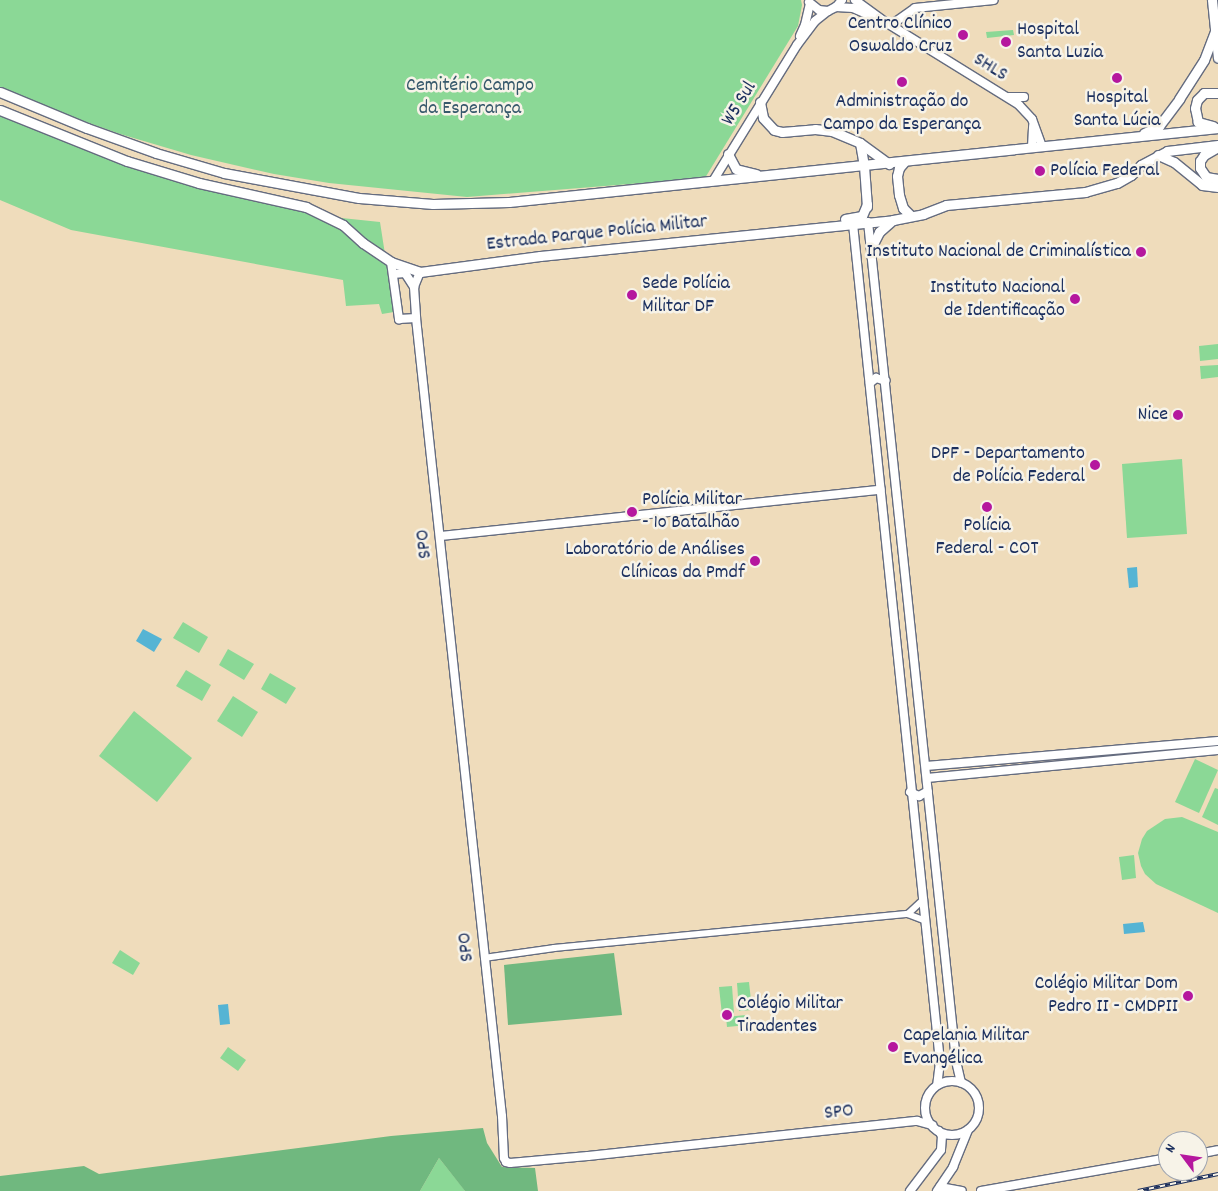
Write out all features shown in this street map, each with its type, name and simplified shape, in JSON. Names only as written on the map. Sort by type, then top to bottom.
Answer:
[{"type":"main road","points":[[1212,0],[1218,58]]},
{"type":"main road","points":[[1130,138],[1159,126],[1204,60],[1216,29]]},
{"type":"main road","name":"Estrada Parque Polícia Militar","points":[[0,92],[87,128],[156,153],[224,173],[359,198],[434,204],[509,202],[889,164],[1218,127]]},
{"type":"main road","points":[[1218,93],[1204,93],[1197,100],[1194,111],[1200,123],[1218,127]]},
{"type":"main road","points":[[760,102],[763,118],[774,130],[782,132],[815,129],[832,131],[860,143],[889,164]]},
{"type":"main road","name":"Estrada Parque Polícia Militar","points":[[0,110],[127,161],[199,183],[306,207],[342,225],[363,244],[391,262],[420,272],[540,256],[893,220],[946,205],[1085,192],[1108,187],[1131,175],[1141,165],[1168,151],[1218,147]]},
{"type":"main road","points":[[860,143],[864,166],[868,222]]},
{"type":"main road","points":[[1218,147],[1206,153],[1200,164],[1204,176],[1218,178]]},
{"type":"main road","points":[[127,161],[154,164],[158,160],[156,153]]},
{"type":"main road","points":[[728,154],[736,168],[761,176]]},
{"type":"main road","points":[[1158,155],[1174,162],[1202,185],[1218,187]]},
{"type":"main road","points":[[904,162],[899,168],[897,176],[898,195],[903,208],[911,216]]},
{"type":"main road","points":[[199,183],[195,176],[201,170],[224,173]]},
{"type":"main road","points":[[747,235],[763,229],[858,218],[864,215],[867,204]]},
{"type":"main road","points":[[872,246],[879,232],[893,220]]},
{"type":"street","points":[[809,2],[819,10],[828,11],[836,8],[842,0]]},
{"type":"street","name":"SHLS","points":[[855,0],[889,24],[1025,110],[1042,146]]},
{"type":"street","points":[[889,24],[907,14],[913,8],[994,0]]},
{"type":"street","name":"W5 Sul","points":[[797,45],[805,25],[809,2]]},
{"type":"street","name":"SHLS","points":[[836,8],[853,8],[889,24]]},
{"type":"street","name":"W5 Sul","points":[[713,181],[760,102],[797,45],[815,21],[828,11]]},
{"type":"street","points":[[899,30],[907,14]]},
{"type":"street","points":[[1007,97],[1024,97]]},
{"type":"street","points":[[1032,148],[1033,124]]},
{"type":"street","points":[[868,222],[886,381],[918,705],[948,970],[956,1061],[961,1082]]},
{"type":"street","points":[[853,224],[889,566],[910,792],[940,1062],[938,1085]]},
{"type":"street","points":[[391,262],[399,319],[416,318]]},
{"type":"street","name":"SPO","points":[[420,272],[414,287],[416,318],[502,1116],[504,1158],[510,1163],[917,1121],[932,1125]]},
{"type":"street","points":[[393,274],[404,273],[414,287]]},
{"type":"street","points":[[870,383],[876,378],[886,381]]},
{"type":"street","points":[[876,446],[883,447],[892,442]]},
{"type":"street","points":[[440,536],[881,490]]},
{"type":"street","points":[[889,566],[893,571],[897,572],[905,566]]},
{"type":"street","points":[[903,707],[910,702],[918,705]]},
{"type":"street","points":[[1207,742],[1209,751]]},
{"type":"street","points":[[926,766],[1042,758],[1218,742]]},
{"type":"street","points":[[1124,750],[1126,759]]},
{"type":"street","points":[[927,778],[1218,750]]},
{"type":"street","points":[[1042,758],[1042,768]]},
{"type":"street","points":[[971,763],[976,774]]},
{"type":"street","points":[[910,792],[919,796],[928,790]]},
{"type":"street","points":[[908,914],[922,900]]},
{"type":"street","points":[[484,958],[564,947],[908,914],[924,920]]},
{"type":"street","points":[[931,972],[948,970]]},
{"type":"street","points":[[917,1121],[925,1112],[928,1097],[938,1085],[945,1082],[961,1082],[972,1090],[978,1103],[977,1118],[968,1130],[953,1167],[938,1189],[962,1191]]},
{"type":"street","points":[[910,1191],[941,1150],[942,1136],[932,1125],[925,1112]]},
{"type":"street","points":[[939,1131],[953,1135],[968,1130]]},
{"type":"street","points":[[981,1191],[1158,1160]]},
{"type":"green space","name":"Cemitério Campo da Esperança","points":[[0,0],[801,0],[802,5],[798,26],[705,178],[467,197],[329,183],[274,174],[191,155],[120,134],[55,111],[0,87]]},
{"type":"green space","points":[[1013,30],[1014,35],[987,38],[986,32]]},
{"type":"green space","points":[[0,113],[108,156],[252,201],[332,217],[380,222],[394,312],[382,314],[379,304],[346,306],[343,280],[71,230],[0,200]]},
{"type":"green space","points":[[1218,344],[1218,359],[1200,361],[1199,346]]},
{"type":"green space","points":[[1218,365],[1218,377],[1201,379],[1200,366]]},
{"type":"green space","points":[[1182,459],[1187,534],[1127,538],[1122,464]]},
{"type":"green space","points":[[183,622],[208,637],[199,653],[173,638]]},
{"type":"green space","points":[[228,649],[254,664],[244,680],[219,665]]},
{"type":"green space","points":[[186,670],[211,685],[202,701],[176,686]]},
{"type":"green space","points":[[270,673],[296,688],[286,704],[261,689]]},
{"type":"green space","points":[[233,696],[258,712],[242,737],[217,721]]},
{"type":"green space","points":[[134,711],[192,758],[157,802],[99,756]]},
{"type":"green space","points":[[1195,759],[1218,770],[1199,813],[1175,802]]},
{"type":"green space","points":[[1215,788],[1218,789],[1218,825],[1202,817]]},
{"type":"green space","points":[[1182,817],[1218,832],[1218,913],[1156,884],[1145,874],[1141,866],[1138,853],[1142,839],[1147,831],[1165,819]]},
{"type":"green space","points":[[1134,855],[1136,878],[1122,880],[1119,857]]},
{"type":"green space","points":[[120,950],[140,963],[133,975],[112,963]]},
{"type":"green space","points":[[614,953],[622,1015],[508,1025],[504,965]]},
{"type":"green space","points":[[749,982],[752,1010],[739,1011],[737,983]]},
{"type":"green space","points":[[732,986],[734,1013],[722,1015],[719,987]]},
{"type":"green space","points":[[746,1015],[747,1025],[727,1027],[726,1017]]},
{"type":"green space","points":[[228,1047],[246,1060],[238,1071],[220,1058]]},
{"type":"green space","points":[[483,1128],[487,1143],[502,1167],[535,1168],[538,1191],[465,1191],[439,1158],[420,1191],[0,1191],[0,1176],[84,1166],[99,1174],[391,1136]]},
{"type":"green space","points":[[439,1158],[463,1188],[465,1191],[420,1191]]},
{"type":"water","points":[[1137,567],[1138,587],[1129,588],[1127,568]]},
{"type":"water","points":[[143,629],[162,639],[154,652],[136,641]]},
{"type":"water","points":[[1143,922],[1145,932],[1124,934],[1123,924]]},
{"type":"water","points":[[228,1004],[230,1024],[220,1025],[218,1005]]},
{"type":"railway","points":[[1138,1191],[1218,1174]]},
{"type":"place","name":"Centro Clínico Oswaldo Cruz","points":[[963,35]]},
{"type":"place","name":"Hospital Santa Luzia","points":[[1006,42]]},
{"type":"place","name":"Hospital Santa Lúcia","points":[[1117,78]]},
{"type":"place","name":"Administração do Campo da Esperança","points":[[902,82]]},
{"type":"place","name":"Polícia Federal","points":[[1040,171]]},
{"type":"place","name":"Instituto Nacional de Criminalística","points":[[1141,252]]},
{"type":"place","name":"Sede Polícia Militar DF","points":[[632,295]]},
{"type":"place","name":"Instituto Nacional de Identificação","points":[[1075,299]]},
{"type":"place","name":"Nice","points":[[1178,415]]},
{"type":"place","name":"DPF - Departamento de Polícia Federal","points":[[1095,465]]},
{"type":"place","name":"Polícia Federal - COT","points":[[987,507]]},
{"type":"place","name":"Polícia Militar - 1o Batalhão","points":[[632,512]]},
{"type":"place","name":"Laboratório de Análises Clínicas da Pmdf","points":[[755,561]]},
{"type":"place","name":"Colégio Militar Dom Pedro II - CMDPII","points":[[1188,996]]},
{"type":"place","name":"Colégio Militar Tiradentes","points":[[727,1015]]},
{"type":"place","name":"Capelania Militar Evangélica","points":[[893,1047]]}]
